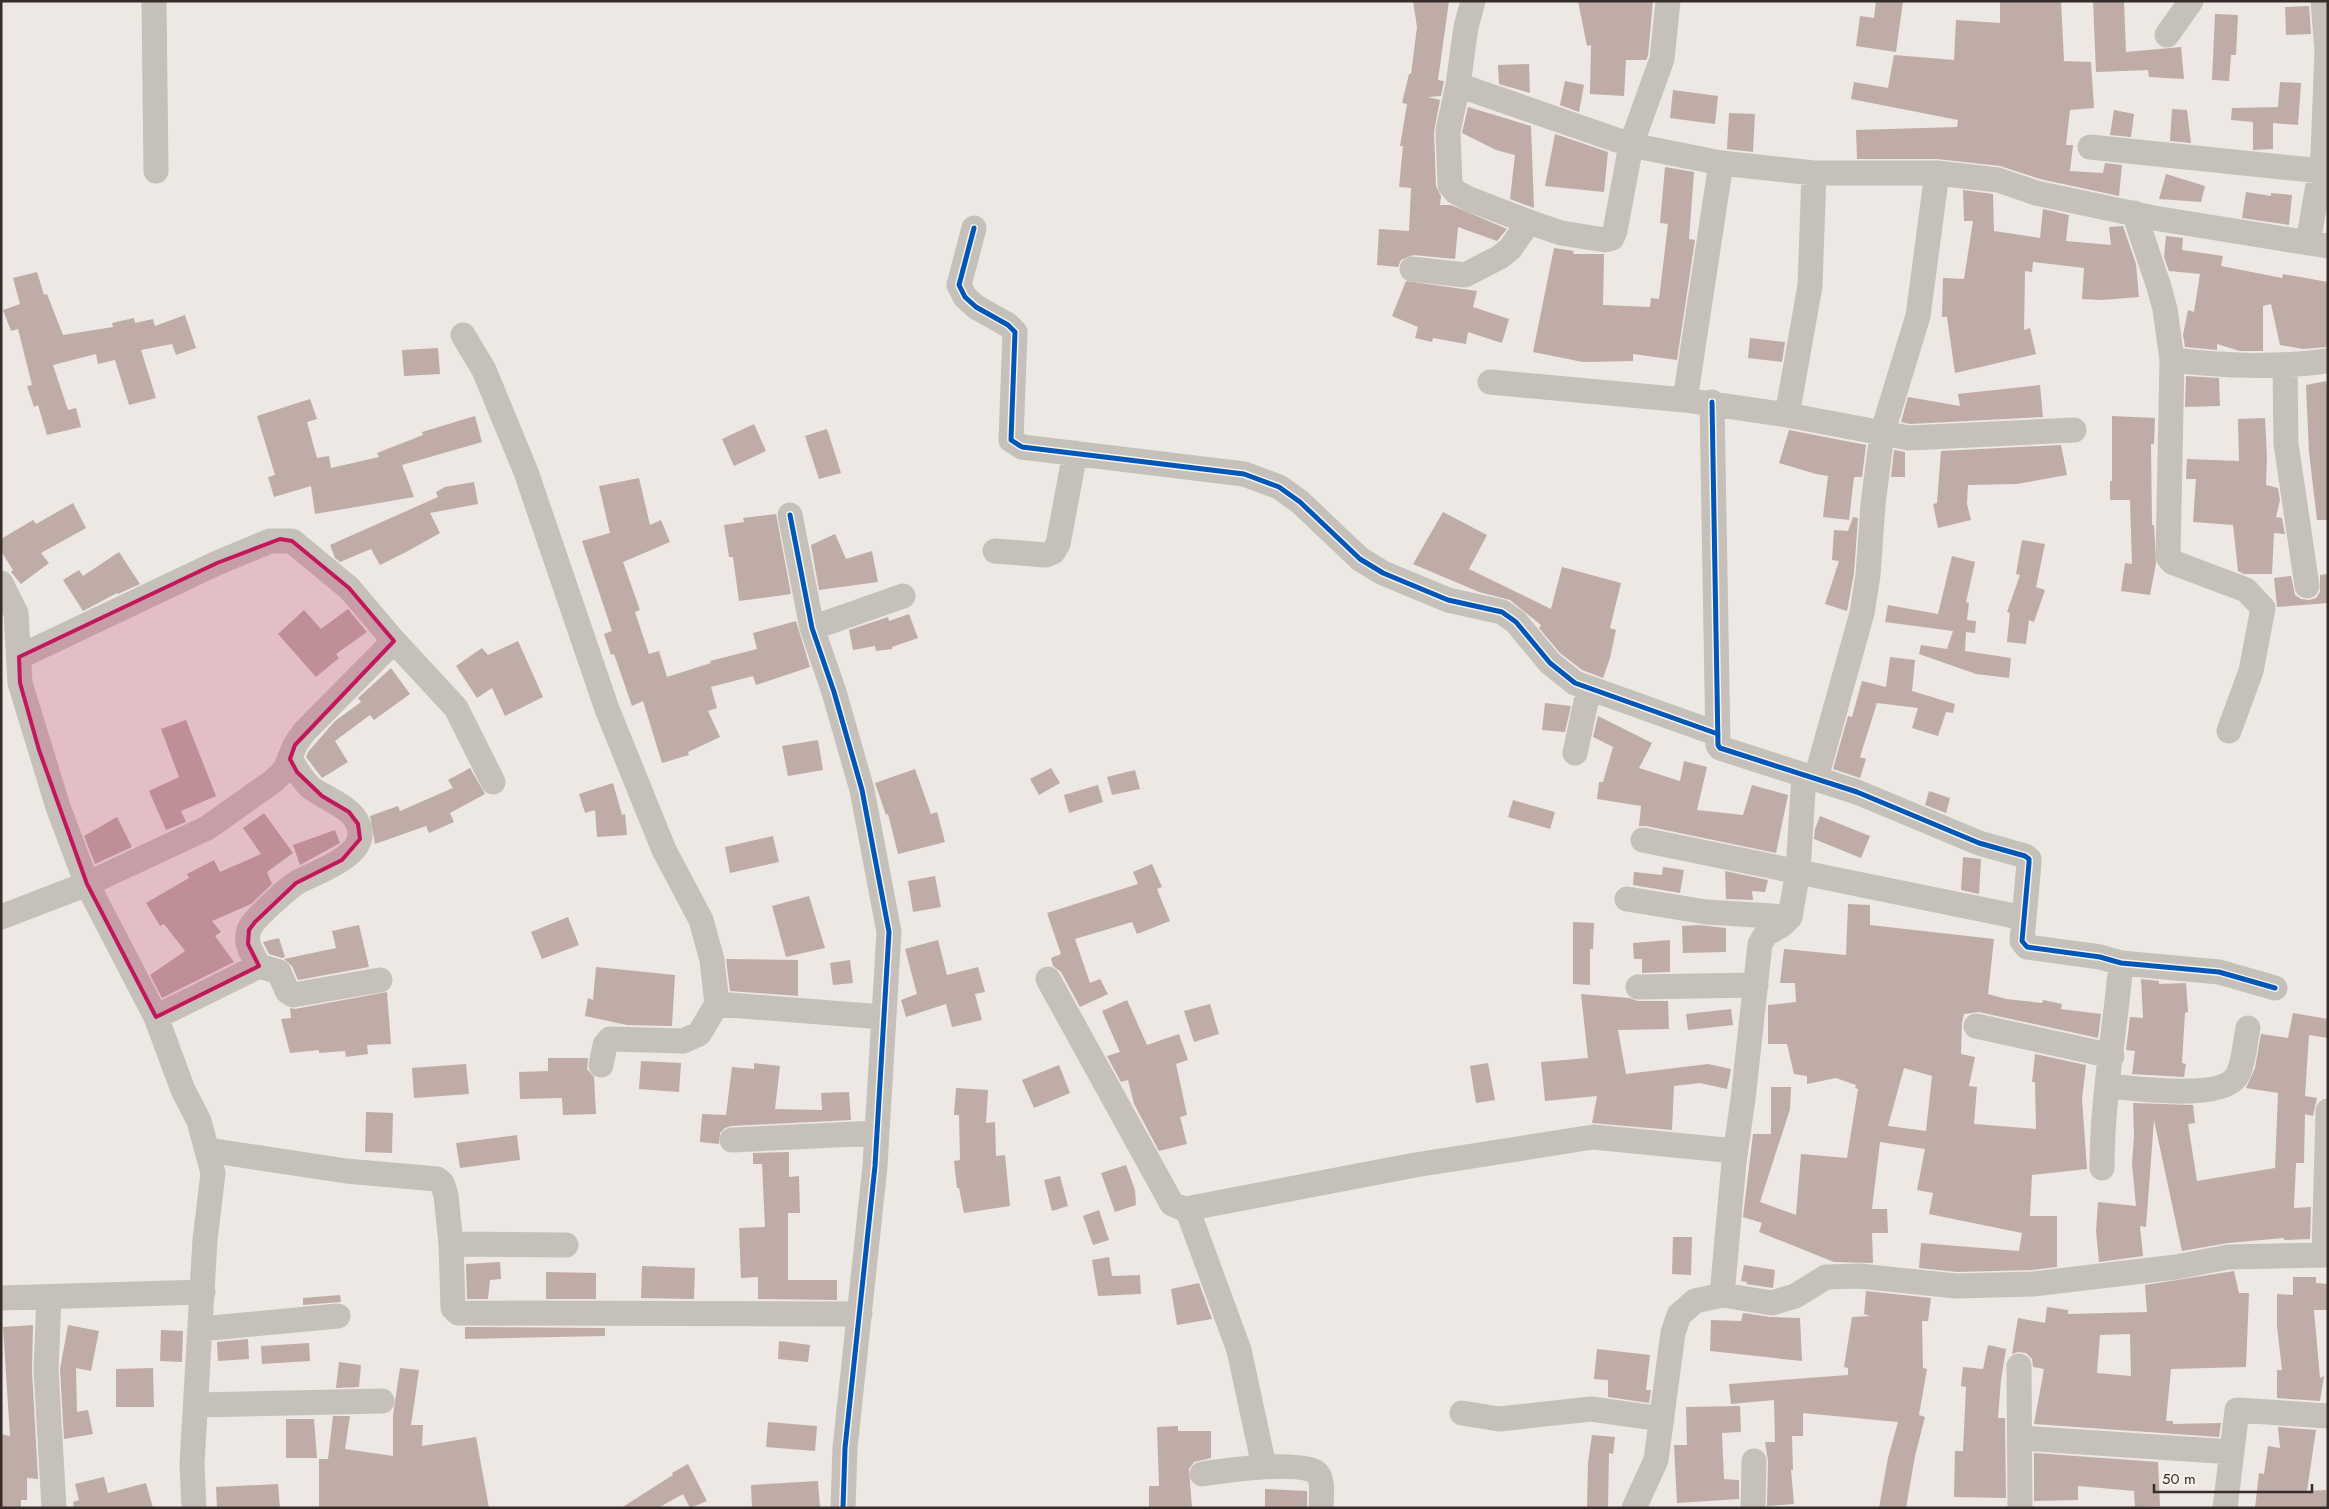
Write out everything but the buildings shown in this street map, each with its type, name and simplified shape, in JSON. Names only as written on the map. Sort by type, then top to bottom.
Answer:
[{"type":"street","points":[[154,1],[156,171]]},
{"type":"street","points":[[1473,1],[1466,28],[1458,85],[1448,130],[1450,184],[1456,192],[1469,199],[1529,222],[1561,233],[1605,240],[1612,238],[1615,231],[1631,144],[1662,59],[1668,1]]},
{"type":"street","points":[[2168,35],[2191,1]]},
{"type":"street","points":[[1458,85],[1631,144],[1721,163],[1814,173],[1937,173],[1998,180],[2036,193],[2134,213],[2318,245],[2327,50],[2323,1]]},
{"type":"street","points":[[2090,147],[2321,170]]},
{"type":"street","points":[[1685,400],[1721,163]]},
{"type":"street","points":[[1787,414],[1810,286],[1814,173]]},
{"type":"street","points":[[1722,1295],[1735,1151],[1760,944],[1766,934],[1782,926],[1790,917],[1810,777],[1862,613],[1868,575],[1873,504],[1882,434],[1918,316],[1937,173]]},
{"type":"street","points":[[2134,213],[2165,309],[2172,360],[2168,557],[2172,562],[2246,590],[2254,596],[2262,608],[2251,671],[2229,731]]},
{"type":"street","points":[[1412,269],[1465,274],[1510,249],[1529,222]]},
{"type":"street","points":[[974,228],[959,285],[964,297],[976,307],[1008,325],[1015,332],[1011,440],[1022,447],[1244,474],[1279,486],[1300,502],[1360,559],[1384,573],[1448,600],[1502,612],[1516,622],[1550,663],[1575,683],[1718,734]]},
{"type":"street","points":[[463,335],[484,370],[526,472],[607,709],[664,850],[701,920],[712,960],[717,1004],[699,1034],[683,1040],[610,1039],[605,1045],[601,1064]]},
{"type":"street","points":[[2172,360],[2224,366],[2285,366],[2328,360]]},
{"type":"street","points":[[2285,366],[2286,444],[2307,586]]},
{"type":"street","points":[[1490,382],[1712,402],[1787,414],[1908,438],[2074,430]]},
{"type":"street","points":[[1712,402],[1718,745],[1722,750],[1857,792],[1979,843],[2029,859],[2022,941],[2027,947],[2100,957],[2121,963],[2219,972],[2274,988]]},
{"type":"street","points":[[996,551],[1046,555],[1053,552],[1058,544],[1075,453]]},
{"type":"street","points":[[790,515],[812,628],[834,692],[862,790],[889,932],[889,965],[883,1018],[877,1133],[845,1448],[844,1508]]},
{"type":"street","points":[[19,656],[218,562],[270,541],[280,539],[292,541],[349,588],[394,641],[456,708],[492,782]]},
{"type":"street","points":[[1,583],[16,613],[20,683],[58,807],[87,884],[156,1017],[183,1090],[199,1121],[208,1150],[212,1173],[192,1464],[194,1508]]},
{"type":"street","points":[[812,628],[903,596]]},
{"type":"street","points":[[1,917],[87,884],[207,828],[272,782],[285,770],[295,745],[304,732],[394,641]]},
{"type":"street","points":[[1575,752],[1589,688]]},
{"type":"street","points":[[259,966],[248,944],[249,930],[255,922],[296,884],[342,860],[354,850],[360,839],[358,824],[349,812],[308,785],[290,759]]},
{"type":"street","points":[[1643,840],[2024,918]]},
{"type":"street","points":[[1627,899],[1706,912],[1790,917]]},
{"type":"street","points":[[2102,1168],[2102,1122],[2112,1056],[2121,963]]},
{"type":"street","points":[[156,1017],[259,966],[279,972],[287,991],[293,995],[380,980]]},
{"type":"street","points":[[1048,979],[1172,1204],[1189,1211],[1239,1350],[1264,1466]]},
{"type":"street","points":[[1638,987],[1756,985]]},
{"type":"street","points":[[717,1004],[883,1018]]},
{"type":"street","points":[[1976,1026],[2112,1056]]},
{"type":"street","points":[[2108,1086],[2201,1092],[2225,1087],[2238,1075],[2248,1028]]},
{"type":"street","points":[[1634,1508],[1656,1460],[1672,1333],[1679,1316],[1695,1301],[1722,1295],[1772,1303],[1796,1296],[1826,1277],[1858,1276],[1956,1286],[2034,1284],[2176,1267],[2228,1258],[2326,1255],[2328,1111]]},
{"type":"street","points":[[732,1140],[877,1133]]},
{"type":"street","points":[[1189,1211],[1193,1207],[1415,1165],[1593,1137],[1735,1151]]},
{"type":"street","points":[[208,1150],[346,1171],[437,1179],[445,1189],[451,1244],[452,1308],[458,1313],[860,1314]]},
{"type":"street","points":[[451,1244],[566,1246]]},
{"type":"street","points":[[1,1298],[203,1292]]},
{"type":"street","points":[[49,1297],[46,1369],[54,1508]]},
{"type":"street","points":[[202,1329],[338,1316]]},
{"type":"street","points":[[2019,1366],[2020,1508]]},
{"type":"street","points":[[196,1405],[382,1401]]},
{"type":"street","points":[[2225,1508],[2236,1413],[2240,1408],[2328,1416]]},
{"type":"street","points":[[1462,1414],[1498,1419],[1591,1409],[1662,1419]]},
{"type":"street","points":[[2020,1438],[2232,1452]]},
{"type":"street","points":[[1754,1461],[1754,1508]]},
{"type":"street","points":[[1202,1474],[1264,1466],[1308,1468],[1316,1472],[1320,1479],[1321,1508]]},
{"type":"highlighted area","points":[[280,539],[292,541],[349,588],[394,641],[295,745],[290,759],[297,772],[322,796],[349,812],[358,824],[360,839],[342,860],[296,883],[255,922],[249,930],[248,944],[259,966],[156,1017],[87,884],[39,750],[20,683],[19,657],[217,563]]},
{"type":"cycle path","points":[[974,228],[959,285],[965,297],[976,307],[1008,325],[1015,332],[1011,440],[1022,447],[1244,474],[1279,487],[1300,502],[1360,559],[1383,573],[1448,600],[1502,612],[1516,622],[1550,663],[1575,683],[1718,734]]},
{"type":"cycle path","points":[[1712,402],[1718,745],[1720,748],[1857,792],[1979,843],[2025,856],[2029,859],[2029,863],[2022,941],[2027,947],[2100,957],[2121,963],[2219,972],[2275,988]]},
{"type":"cycle path","points":[[790,515],[812,628],[834,692],[862,790],[889,932],[875,1166],[845,1448],[843,1508]]}]
